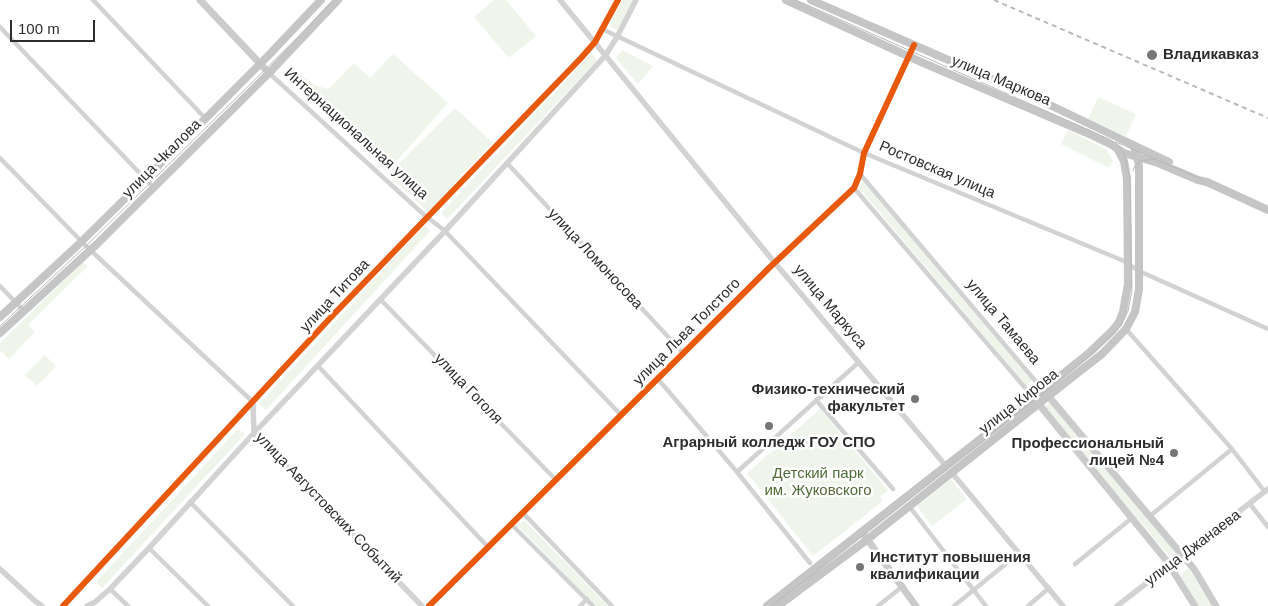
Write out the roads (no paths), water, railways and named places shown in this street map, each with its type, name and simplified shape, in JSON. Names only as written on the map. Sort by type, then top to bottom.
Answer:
[{"type":"main road","name":"Интернациональная улица","points":[[200,0],[269,73]]},
{"type":"main road","name":"улица Чкалова","points":[[0,317],[145,179],[321,0]]},
{"type":"main road","name":"улица Чкалова","points":[[0,333],[90,250],[269,73],[338,0]]},
{"type":"main road","name":"улица Маркова","points":[[786,0],[909,56],[1088,133],[1118,150],[1207,182],[1268,210]]},
{"type":"main road","name":"улица Маркова","points":[[812,0],[1031,96],[1133,146],[1201,176],[1207,182]]},
{"type":"main road","name":"улица Кирова","points":[[767,606],[910,506],[1034,397],[1046,393],[1102,354],[1126,329],[1133,317],[1138,302],[1139,176],[1138,157],[1133,146]]},
{"type":"main road","name":"улица Кирова","points":[[778,606],[949,470],[1039,404],[1046,393],[1112,331],[1119,322],[1127,297],[1128,264],[1127,178],[1124,161],[1118,150]]},
{"type":"main road","points":[[1139,176],[1144,166],[1148,163],[1158,163]]},
{"type":"main road","name":"улица Тамаева","points":[[1046,393],[1184,556],[1216,606]]},
{"type":"main road","name":"улица Тамаева","points":[[1034,397],[1170,565],[1195,606]]},
{"type":"main road","points":[[865,536],[916,606]]},
{"type":"street","points":[[93,0],[206,118]]},
{"type":"street","name":"улица Маркуса","points":[[560,0],[774,263],[1063,606]]},
{"type":"street","name":"улица Титова","points":[[63,606],[333,315],[595,42],[618,0]]},
{"type":"street","points":[[87,606],[95,602],[110,589],[445,231],[605,56],[636,0]]},
{"type":"street","points":[[0,27],[153,187]]},
{"type":"street","name":"Ростовская улица","points":[[602,29],[864,153],[1128,264],[1139,271],[1268,329]]},
{"type":"street","name":"улица Льва Толстого","points":[[429,606],[774,263],[854,188],[860,174],[864,153],[914,46]]},
{"type":"street","name":"Интернациональная улица","points":[[269,73],[445,231],[621,415]]},
{"type":"street","points":[[0,158],[90,250],[253,402]]},
{"type":"street","name":"улица Ломоносова","points":[[507,163],[684,354]]},
{"type":"street","name":"улица Тамаева","points":[[860,174],[1046,393]]},
{"type":"street","name":"улица Тамаева","points":[[854,188],[1034,397]]},
{"type":"street","points":[[0,286],[23,310]]},
{"type":"street","name":"улица Гоголя","points":[[380,299],[556,480]]},
{"type":"street","points":[[1126,329],[1267,490]]},
{"type":"street","points":[[737,472],[859,362]]},
{"type":"street","points":[[318,366],[488,547]]},
{"type":"street","points":[[658,379],[737,472],[810,563]]},
{"type":"street","points":[[816,400],[893,489]]},
{"type":"street","name":"улица Августовских Событий","points":[[253,402],[254,433],[422,606]]},
{"type":"street","points":[[1150,516],[1232,449]]},
{"type":"street","name":"улица Джанаева","points":[[1117,606],[1267,490]]},
{"type":"street","points":[[190,502],[293,606]]},
{"type":"street","points":[[1250,504],[1268,527]]},
{"type":"street","points":[[910,506],[986,606]]},
{"type":"street","points":[[522,513],[612,606]]},
{"type":"street","points":[[1075,564],[1132,518]]},
{"type":"street","points":[[511,524],[593,606]]},
{"type":"street","points":[[148,548],[208,606]]},
{"type":"street","points":[[954,606],[1019,552]]},
{"type":"street","points":[[0,569],[34,602],[42,606]]},
{"type":"street","points":[[878,606],[903,586]]},
{"type":"street","points":[[1028,606],[1049,588]]},
{"type":"street","points":[[110,589],[128,606]]},
{"type":"street","points":[[580,606],[587,600]]},
{"type":"tram line","points":[[0,326],[86,246],[301,34],[333,0]]},
{"type":"tram line","points":[[771,606],[864,535],[1086,359],[1121,326],[1128,311],[1132,290],[1130,178],[1124,153],[1117,144],[796,0]]},
{"type":"tram line","points":[[1116,142],[1201,179]]},
{"type":"tram line","points":[[1133,171],[1140,161],[1155,159]]},
{"type":"railway","points":[[994,0],[1268,118]]},
{"type":"place","name":"Владикавказ","points":[[1152,55]]},
{"type":"place","name":"Физико-технический факультет","points":[[915,399]]},
{"type":"place","name":"Аграрный колледж ГОУ СПО","points":[[769,426]]},
{"type":"place","name":"Профессиональный лицей №4","points":[[1174,453]]},
{"type":"place","name":"Институт повышения квалификации","points":[[860,567]]},
{"type":"park label","name":"Детский парк им. Жуковского","points":[[818,482]]}]
